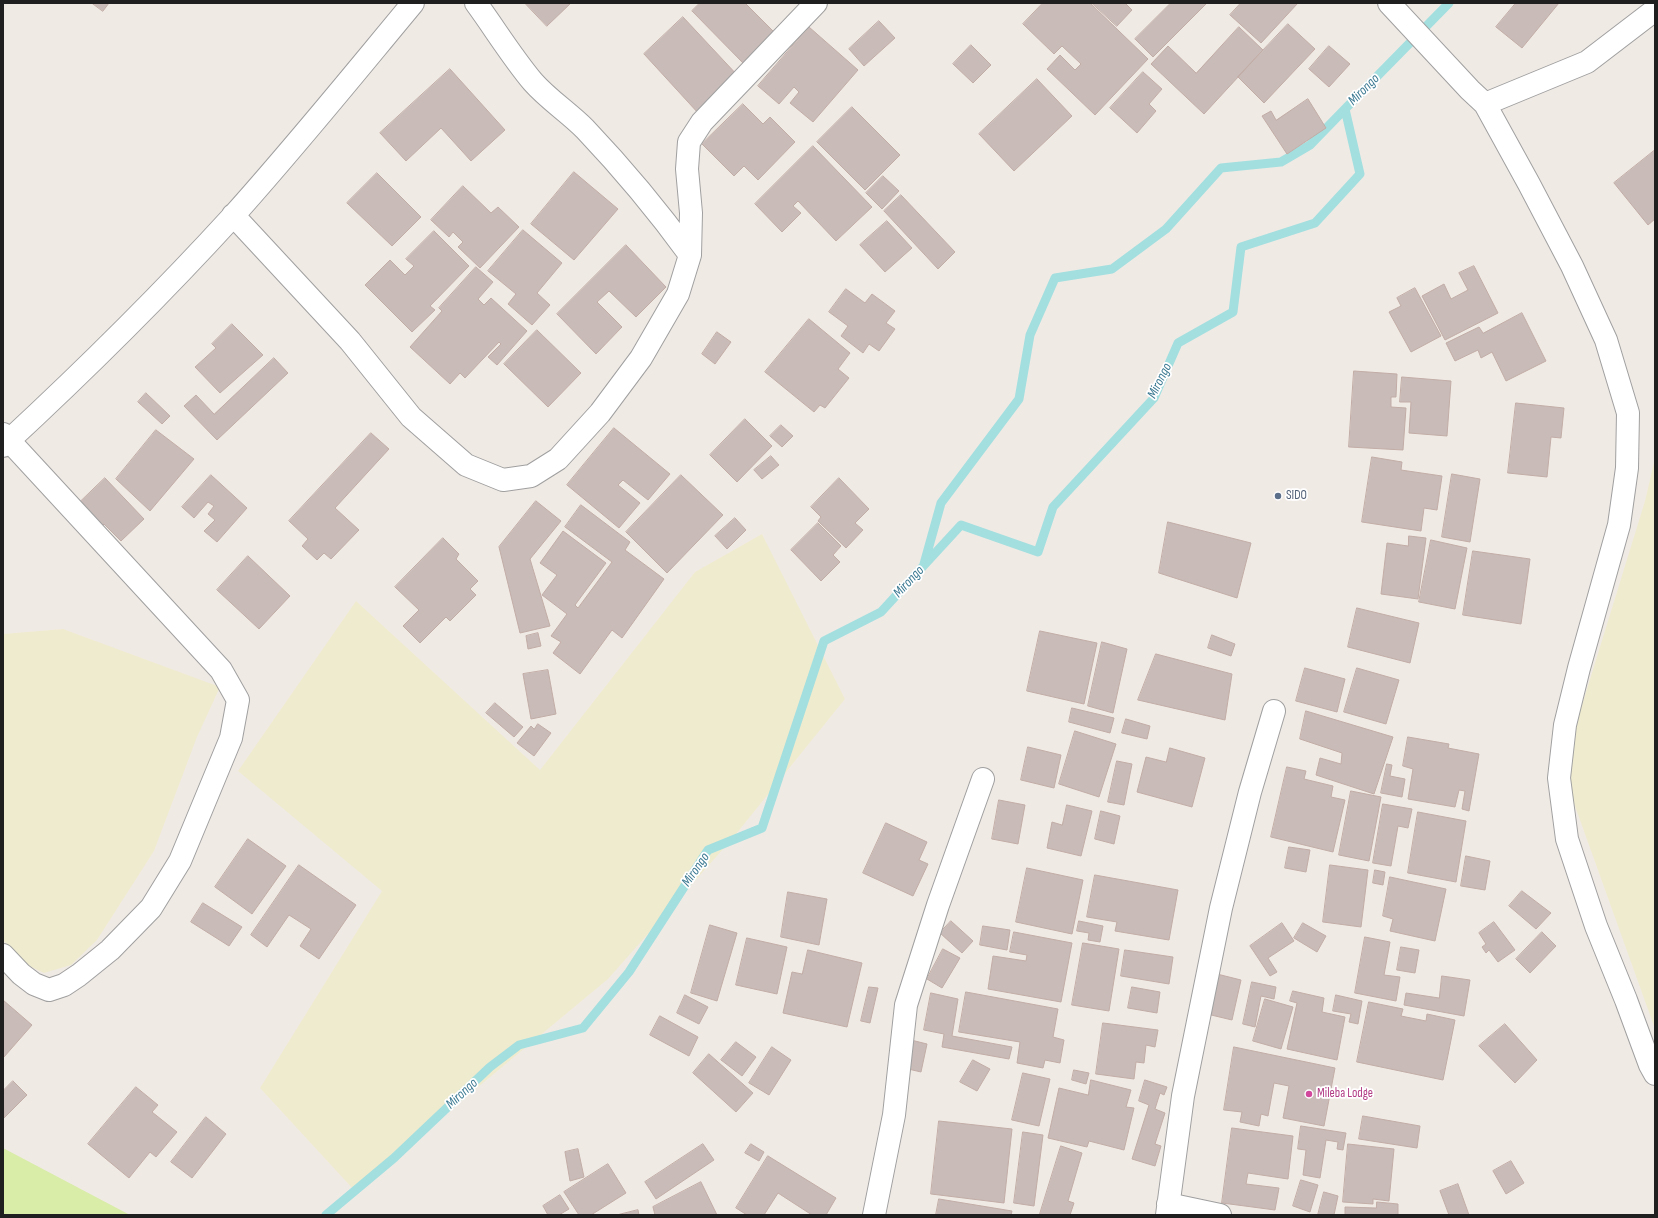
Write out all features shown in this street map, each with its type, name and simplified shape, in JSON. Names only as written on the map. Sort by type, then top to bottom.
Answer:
[{"type":"street","points":[[3,955],[21,974],[34,984],[49,990],[64,985],[79,975],[110,950],[151,908],[180,862],[231,738],[238,700],[221,670],[5,440],[72,383],[136,318],[233,215],[413,3]]},
{"type":"street","points":[[476,3],[546,97],[574,118],[601,146],[661,216],[690,255]]},
{"type":"street","points":[[233,215],[350,341],[411,417],[466,465],[503,480],[531,476],[558,459],[600,413],[641,358],[678,294],[690,255],[691,213],[687,169],[689,142],[702,122],[816,3]]},
{"type":"street","points":[[1389,3],[1478,97],[1544,211],[1572,266],[1606,340],[1628,413],[1627,468],[1619,525],[1579,668],[1565,725],[1559,778],[1567,839],[1596,926],[1650,1065],[1655,1074]]},
{"type":"street","points":[[1478,97],[1587,62],[1655,10]]},
{"type":"street","points":[[1220,1215],[1168,1210],[1183,1096],[1221,908],[1250,792],[1274,712]]},
{"type":"street","points":[[874,1215],[894,1114],[906,1005],[938,905],[983,779]]},
{"type":"shaded area","points":[[1655,458],[1655,1029],[1562,770],[1645,501]]},
{"type":"shaded area","points":[[762,534],[845,699],[732,839],[608,979],[354,1190],[260,1088],[382,891],[238,771],[356,601],[540,770],[695,572]]},
{"type":"shaded area","points":[[63,629],[220,687],[197,737],[154,851],[97,940],[71,965],[44,973],[27,965],[3,940],[3,634]]},
{"type":"green space","points":[[3,1148],[130,1215],[3,1215]]},
{"type":"building","points":[[92,3],[109,3],[103,11]]},
{"type":"building","points":[[525,3],[571,3],[547,26]]},
{"type":"building","points":[[700,3],[745,3],[775,33],[744,64],[692,11]]},
{"type":"building","points":[[1043,3],[1090,3],[1148,59],[1095,115],[1047,69],[1060,55],[1075,70],[1081,64],[1062,46],[1054,54],[1023,24]]},
{"type":"building","points":[[1092,3],[1125,3],[1132,10],[1117,26]]},
{"type":"building","points":[[1171,3],[1207,3],[1153,57],[1135,39]]},
{"type":"building","points":[[1241,3],[1298,3],[1261,43],[1230,15]]},
{"type":"building","points":[[1516,3],[1559,3],[1522,48],[1496,27]]},
{"type":"building","points":[[683,17],[739,77],[699,114],[644,54]]},
{"type":"building","points":[[879,21],[895,38],[864,66],[849,49]]},
{"type":"building","points":[[1288,24],[1315,49],[1264,103],[1238,77]]},
{"type":"building","points":[[809,27],[858,70],[813,122],[790,103],[799,92],[794,87],[779,104],[758,86]]},
{"type":"building","points":[[1239,27],[1263,50],[1204,114],[1151,64],[1168,46],[1196,73]]},
{"type":"building","points":[[971,45],[991,65],[973,83],[953,64]]},
{"type":"building","points":[[1329,46],[1350,64],[1329,87],[1309,69]]},
{"type":"building","points":[[450,69],[505,130],[471,161],[441,128],[406,161],[380,133]]},
{"type":"building","points":[[1143,72],[1162,89],[1149,104],[1156,111],[1137,133],[1110,108]]},
{"type":"building","points":[[1037,79],[1072,116],[1014,171],[979,134]]},
{"type":"building","points":[[1308,99],[1326,128],[1287,154],[1262,116],[1271,111],[1276,120]]},
{"type":"building","points":[[743,104],[763,124],[770,117],[795,142],[758,180],[744,166],[734,176],[702,144]]},
{"type":"building","points":[[852,107],[900,155],[865,190],[817,142]]},
{"type":"building","points":[[813,146],[872,207],[836,241],[798,201],[793,206],[801,213],[782,232],[755,204]]},
{"type":"building","points":[[1655,150],[1655,219],[1648,225],[1614,183]]},
{"type":"building","points":[[574,172],[618,209],[574,260],[531,224]]},
{"type":"building","points":[[377,173],[421,217],[392,246],[347,203]]},
{"type":"building","points":[[883,176],[899,191],[882,209],[866,193]]},
{"type":"building","points":[[463,186],[491,213],[498,207],[519,227],[480,268],[458,247],[463,242],[453,232],[449,237],[431,220]]},
{"type":"building","points":[[901,195],[955,252],[938,269],[884,211]]},
{"type":"building","points":[[887,221],[912,248],[885,272],[860,245]]},
{"type":"building","points":[[523,230],[562,263],[537,293],[550,305],[532,325],[508,304],[516,294],[488,271]]},
{"type":"building","points":[[434,231],[469,266],[430,306],[435,310],[412,332],[365,285],[390,260],[405,275],[414,266],[406,259]]},
{"type":"building","points":[[626,245],[666,287],[636,317],[609,291],[597,302],[622,327],[596,354],[557,314]]},
{"type":"building","points":[[1474,266],[1498,313],[1445,340],[1422,296],[1444,284],[1451,299],[1468,290],[1459,273]]},
{"type":"building","points":[[476,267],[493,282],[478,299],[484,305],[491,298],[527,331],[497,365],[488,357],[501,344],[499,342],[465,378],[460,373],[450,384],[410,347],[442,311],[439,308]]},
{"type":"building","points":[[1415,288],[1441,336],[1411,352],[1389,312],[1401,306],[1397,298]]},
{"type":"building","points":[[846,289],[865,303],[872,294],[895,311],[886,323],[895,329],[879,351],[869,344],[863,353],[841,336],[848,326],[829,312]]},
{"type":"building","points":[[1522,313],[1546,361],[1506,381],[1492,352],[1481,358],[1478,350],[1455,361],[1446,343],[1479,327],[1483,333]]},
{"type":"building","points":[[809,319],[850,353],[838,369],[849,378],[825,408],[820,405],[814,412],[765,372]]},
{"type":"building","points":[[232,324],[263,355],[220,393],[195,367],[216,348],[212,344]]},
{"type":"building","points":[[537,330],[581,373],[548,407],[504,364]]},
{"type":"building","points":[[717,332],[731,342],[715,364],[702,354]]},
{"type":"building","points":[[274,358],[288,373],[217,440],[184,406],[196,395],[214,414]]},
{"type":"building","points":[[1354,371],[1397,374],[1396,397],[1391,397],[1391,407],[1406,408],[1403,450],[1349,447]]},
{"type":"building","points":[[1402,377],[1451,381],[1447,436],[1409,433],[1411,402],[1400,402]]},
{"type":"building","points":[[146,393],[170,416],[162,424],[138,402]]},
{"type":"building","points":[[1516,403],[1564,408],[1561,438],[1551,437],[1547,477],[1508,473]]},
{"type":"building","points":[[745,419],[772,446],[737,482],[710,455]]},
{"type":"building","points":[[781,425],[793,436],[782,447],[770,436]]},
{"type":"building","points":[[614,428],[670,474],[648,500],[623,480],[618,485],[640,503],[619,528],[567,485]]},
{"type":"building","points":[[156,430],[194,459],[150,511],[116,479]]},
{"type":"building","points":[[371,433],[389,449],[335,508],[359,530],[331,559],[324,553],[317,560],[302,546],[308,539],[289,521]]},
{"type":"building","points":[[771,456],[779,465],[762,479],[754,470]]},
{"type":"building","points":[[1372,457],[1402,462],[1401,470],[1442,476],[1437,510],[1424,508],[1421,531],[1362,522]]},
{"type":"building","points":[[1452,474],[1480,479],[1470,542],[1442,537]]},
{"type":"building","points":[[211,475],[247,508],[217,542],[204,531],[215,520],[208,514],[214,506],[208,502],[194,518],[182,507]]},
{"type":"building","points":[[681,475],[723,515],[667,573],[626,532]]},
{"type":"building","points":[[105,478],[144,519],[121,541],[104,524],[98,530],[75,507]]},
{"type":"building","points":[[839,478],[869,509],[855,523],[863,530],[846,548],[818,521],[821,517],[811,507]]},
{"type":"building","points":[[536,501],[561,521],[530,559],[550,626],[520,633],[499,547]]},
{"type":"building","points":[[581,505],[630,542],[625,550],[664,579],[622,638],[612,630],[580,674],[553,653],[561,642],[551,636],[567,614],[542,595],[557,575],[540,563],[563,531],[606,563],[575,605],[578,608],[612,562],[565,527]]},
{"type":"building","points":[[735,518],[746,530],[727,549],[715,536]]},
{"type":"building","points":[[1168,522],[1251,543],[1237,598],[1159,573]]},
{"type":"building","points":[[818,523],[841,546],[833,555],[840,562],[821,581],[791,550]]},
{"type":"building","points":[[1409,536],[1426,538],[1418,599],[1381,594],[1387,543],[1408,546]]},
{"type":"building","points":[[443,538],[459,554],[456,559],[478,581],[470,589],[476,595],[450,621],[446,617],[420,643],[403,626],[419,610],[395,587]]},
{"type":"building","points":[[1431,540],[1467,548],[1455,609],[1419,602]]},
{"type":"building","points":[[1473,551],[1530,559],[1521,624],[1463,615]]},
{"type":"building","points":[[248,556],[290,596],[259,629],[217,590]]},
{"type":"building","points":[[1357,608],[1419,623],[1410,663],[1348,647]]},
{"type":"building","points":[[1040,631],[1097,643],[1084,704],[1027,691]]},
{"type":"building","points":[[538,633],[541,646],[528,649],[526,636]]},
{"type":"building","points":[[1212,635],[1235,644],[1231,656],[1208,648]]},
{"type":"building","points":[[1102,642],[1127,649],[1113,713],[1088,706]]},
{"type":"building","points":[[1156,654],[1232,674],[1225,720],[1138,700]]},
{"type":"building","points":[[1305,668],[1345,679],[1337,712],[1296,701]]},
{"type":"building","points":[[1357,668],[1399,680],[1386,724],[1344,712]]},
{"type":"building","points":[[548,670],[556,714],[531,719],[523,674]]},
{"type":"building","points":[[495,703],[523,727],[514,737],[486,713]]},
{"type":"building","points":[[1072,708],[1114,718],[1110,733],[1069,722]]},
{"type":"building","points":[[1306,711],[1393,737],[1374,794],[1316,775],[1320,758],[1341,764],[1342,753],[1300,739]]},
{"type":"building","points":[[1126,719],[1150,726],[1147,739],[1122,733]]},
{"type":"building","points":[[538,724],[551,733],[534,756],[517,743],[531,726],[534,729]]},
{"type":"building","points":[[1075,731],[1116,744],[1099,797],[1059,784]]},
{"type":"building","points":[[1408,737],[1449,744],[1448,748],[1479,754],[1469,811],[1462,809],[1465,791],[1459,790],[1455,807],[1408,799],[1413,769],[1403,766]]},
{"type":"building","points":[[1028,747],[1061,755],[1054,788],[1021,780]]},
{"type":"building","points":[[1170,748],[1205,758],[1192,807],[1137,792],[1146,757],[1166,762]]},
{"type":"building","points":[[1117,761],[1132,764],[1124,805],[1108,802]]},
{"type":"building","points":[[1387,764],[1392,765],[1390,776],[1405,779],[1402,797],[1381,793]]},
{"type":"building","points":[[1287,767],[1306,771],[1304,779],[1333,786],[1331,797],[1345,800],[1333,852],[1271,837]]},
{"type":"building","points":[[1351,791],[1381,797],[1369,861],[1339,855]]},
{"type":"building","points":[[999,800],[1025,805],[1018,844],[992,839]]},
{"type":"building","points":[[1383,804],[1412,809],[1408,828],[1398,826],[1391,866],[1373,863]]},
{"type":"building","points":[[1067,805],[1092,811],[1081,856],[1047,848],[1052,822],[1062,825]]},
{"type":"building","points":[[1101,811],[1120,816],[1114,844],[1095,839]]},
{"type":"building","points":[[1418,812],[1466,821],[1456,882],[1408,873]]},
{"type":"building","points":[[886,823],[927,842],[919,860],[928,864],[913,896],[863,873]]},
{"type":"building","points":[[248,839],[286,866],[252,914],[215,887]]},
{"type":"building","points":[[1289,847],[1310,850],[1306,872],[1285,868]]},
{"type":"building","points":[[1466,856],[1490,861],[1485,890],[1461,886]]},
{"type":"building","points":[[299,865],[356,905],[319,959],[300,946],[311,929],[289,915],[267,947],[251,935]]},
{"type":"building","points":[[1330,865],[1368,870],[1361,927],[1323,922]]},
{"type":"building","points":[[1027,868],[1083,880],[1072,934],[1016,922]]},
{"type":"building","points":[[1375,870],[1385,872],[1383,885],[1373,883]]},
{"type":"building","points":[[1095,875],[1178,890],[1169,940],[1115,931],[1117,922],[1087,917]]},
{"type":"building","points":[[1390,877],[1446,889],[1435,941],[1390,931],[1393,919],[1383,916]]},
{"type":"building","points":[[1522,891],[1551,913],[1536,929],[1509,906]]},
{"type":"building","points":[[788,892],[827,899],[819,945],[781,937]]},
{"type":"building","points":[[203,903],[242,927],[229,946],[191,922]]},
{"type":"building","points":[[951,921],[973,941],[962,953],[940,933]]},
{"type":"building","points":[[1079,921],[1103,926],[1100,942],[1088,940],[1089,933],[1077,931]]},
{"type":"building","points":[[1494,922],[1515,950],[1498,962],[1489,950],[1486,953],[1482,947],[1486,944],[1479,933]]},
{"type":"building","points":[[1282,923],[1294,941],[1268,958],[1277,972],[1270,976],[1250,946]]},
{"type":"building","points":[[1303,923],[1326,936],[1317,952],[1294,938]]},
{"type":"building","points":[[710,925],[737,933],[717,1001],[691,993]]},
{"type":"building","points":[[983,926],[1010,930],[1007,950],[980,945]]},
{"type":"building","points":[[1014,932],[1072,943],[1061,1002],[988,989],[993,956],[1026,961],[1027,955],[1010,952]]},
{"type":"building","points":[[1542,932],[1556,946],[1530,973],[1516,959]]},
{"type":"building","points":[[1365,937],[1390,942],[1384,975],[1400,977],[1396,1001],[1355,993]]},
{"type":"building","points":[[747,938],[787,947],[777,994],[736,985]]},
{"type":"building","points":[[1083,943],[1119,949],[1109,1011],[1072,1005]]},
{"type":"building","points":[[1401,947],[1419,950],[1415,973],[1397,970]]},
{"type":"building","points":[[943,949],[960,958],[942,988],[927,979]]},
{"type":"building","points":[[808,950],[862,963],[847,1027],[783,1013],[792,972],[802,974]]},
{"type":"building","points":[[1125,950],[1173,957],[1169,984],[1121,976]]},
{"type":"building","points":[[1217,974],[1241,980],[1232,1020],[1207,1014]]},
{"type":"building","points":[[1442,976],[1470,980],[1464,1016],[1404,1005],[1406,993],[1439,998]]},
{"type":"building","points":[[1252,982],[1276,987],[1274,999],[1261,996],[1255,1027],[1243,1024]]},
{"type":"building","points":[[869,987],[878,988],[870,1023],[861,1021]]},
{"type":"building","points":[[1132,987],[1160,992],[1157,1013],[1128,1008]]},
{"type":"building","points":[[1293,991],[1324,998],[1322,1012],[1345,1017],[1337,1060],[1287,1049],[1297,1003],[1290,1001]]},
{"type":"building","points":[[966,992],[1058,1009],[1053,1037],[1064,1040],[1060,1063],[1045,1060],[1043,1068],[1017,1063],[1020,1042],[959,1032]]},
{"type":"building","points":[[931,993],[958,999],[952,1036],[1012,1047],[1009,1059],[942,1047],[944,1034],[924,1030]]},
{"type":"building","points":[[685,995],[708,1007],[699,1024],[677,1013]]},
{"type":"building","points":[[1336,995],[1362,1001],[1358,1024],[1349,1022],[1351,1014],[1333,1011]]},
{"type":"building","points":[[1265,999],[1293,1007],[1281,1049],[1253,1041]]},
{"type":"building","points":[[3,1000],[32,1025],[4,1057],[3,1057]]},
{"type":"building","points":[[1369,1002],[1403,1009],[1401,1016],[1426,1021],[1427,1014],[1455,1020],[1443,1080],[1357,1062]]},
{"type":"building","points":[[660,1016],[698,1037],[689,1056],[650,1035]]},
{"type":"building","points":[[1103,1023],[1158,1030],[1155,1047],[1146,1045],[1144,1063],[1136,1062],[1134,1079],[1096,1074]]},
{"type":"building","points":[[1505,1024],[1537,1060],[1515,1083],[1479,1046]]},
{"type":"building","points":[[911,1040],[927,1044],[921,1072],[904,1068]]},
{"type":"building","points":[[736,1042],[756,1057],[742,1076],[721,1060]]},
{"type":"building","points":[[772,1047],[791,1060],[769,1095],[749,1083]]},
{"type":"building","points":[[1234,1047],[1335,1068],[1324,1126],[1283,1118],[1289,1086],[1274,1083],[1268,1116],[1261,1114],[1259,1126],[1240,1122],[1242,1112],[1224,1110]]},
{"type":"building","points":[[709,1054],[753,1093],[736,1112],[693,1073]]},
{"type":"building","points":[[973,1060],[990,1069],[977,1091],[960,1082]]},
{"type":"building","points":[[1074,1070],[1089,1073],[1086,1084],[1072,1080]]},
{"type":"building","points":[[1023,1073],[1050,1079],[1039,1126],[1012,1120]]},
{"type":"building","points":[[1091,1080],[1131,1090],[1126,1107],[1134,1108],[1124,1150],[1089,1141],[1087,1147],[1048,1138],[1059,1088],[1088,1095]]},
{"type":"building","points":[[1145,1080],[1167,1087],[1164,1095],[1160,1093],[1155,1109],[1165,1113],[1155,1144],[1161,1146],[1155,1166],[1132,1159],[1149,1105],[1139,1101]]},
{"type":"building","points":[[13,1081],[27,1095],[4,1118],[3,1091]]},
{"type":"building","points":[[136,1087],[158,1105],[152,1112],[177,1132],[156,1157],[150,1152],[129,1178],[88,1144]]},
{"type":"building","points":[[1363,1116],[1420,1126],[1417,1148],[1359,1139]]},
{"type":"building","points":[[206,1117],[226,1134],[192,1178],[171,1162]]},
{"type":"building","points":[[939,1121],[1012,1129],[1004,1203],[931,1194]]},
{"type":"building","points":[[1301,1126],[1346,1133],[1343,1150],[1337,1149],[1338,1142],[1326,1140],[1320,1178],[1303,1175],[1306,1150],[1298,1149]]},
{"type":"building","points":[[1232,1128],[1293,1136],[1288,1179],[1248,1173],[1246,1184],[1279,1188],[1275,1210],[1222,1203]]},
{"type":"building","points":[[1023,1132],[1043,1135],[1034,1206],[1014,1203]]},
{"type":"building","points":[[703,1144],[714,1160],[656,1199],[645,1182]]},
{"type":"building","points":[[751,1144],[764,1152],[759,1161],[745,1153]]},
{"type":"building","points":[[1348,1144],[1394,1149],[1389,1201],[1373,1199],[1373,1204],[1343,1202]]},
{"type":"building","points":[[1061,1146],[1082,1153],[1068,1201],[1074,1203],[1070,1215],[1040,1214]]},
{"type":"building","points":[[578,1149],[584,1177],[570,1181],[565,1152]]},
{"type":"building","points":[[768,1156],[836,1198],[826,1215],[812,1215],[778,1193],[764,1215],[747,1215],[736,1208]]},
{"type":"building","points":[[1511,1161],[1524,1183],[1506,1194],[1493,1171]]},
{"type":"building","points":[[608,1164],[626,1193],[591,1215],[579,1215],[564,1192]]},
{"type":"building","points":[[1301,1180],[1318,1185],[1310,1212],[1293,1206]]},
{"type":"building","points":[[701,1182],[717,1215],[655,1215],[653,1207]]},
{"type":"building","points":[[1458,1184],[1469,1215],[1449,1215],[1440,1191]]},
{"type":"building","points":[[1324,1192],[1338,1196],[1334,1215],[1318,1215]]},
{"type":"building","points":[[560,1195],[569,1209],[559,1215],[548,1215],[543,1206]]},
{"type":"building","points":[[939,1199],[1012,1211],[1011,1215],[936,1215]]},
{"type":"building","points":[[1377,1202],[1398,1204],[1398,1215],[1345,1215],[1345,1207],[1376,1208]]},
{"type":"building","points":[[638,1210],[639,1215],[617,1215]]},
{"type":"waterway","name":"Mirongo","points":[[326,1215],[394,1158],[490,1067],[519,1045],[583,1028],[629,972],[708,850],[762,828],[824,641],[881,612],[961,525],[1038,552],[1053,507],[1154,398],[1178,343],[1233,312],[1241,247],[1315,223],[1360,174],[1345,109],[1449,3]]},
{"type":"waterway","points":[[924,564],[941,503],[1019,399],[1030,335],[1055,278],[1112,269],[1166,229],[1221,168],[1281,162],[1310,145],[1345,109]]},
{"type":"place","name":"SIDO","points":[[1278,496]]},
{"type":"place","name":"Mileba Lodge","points":[[1309,1094]]}]
